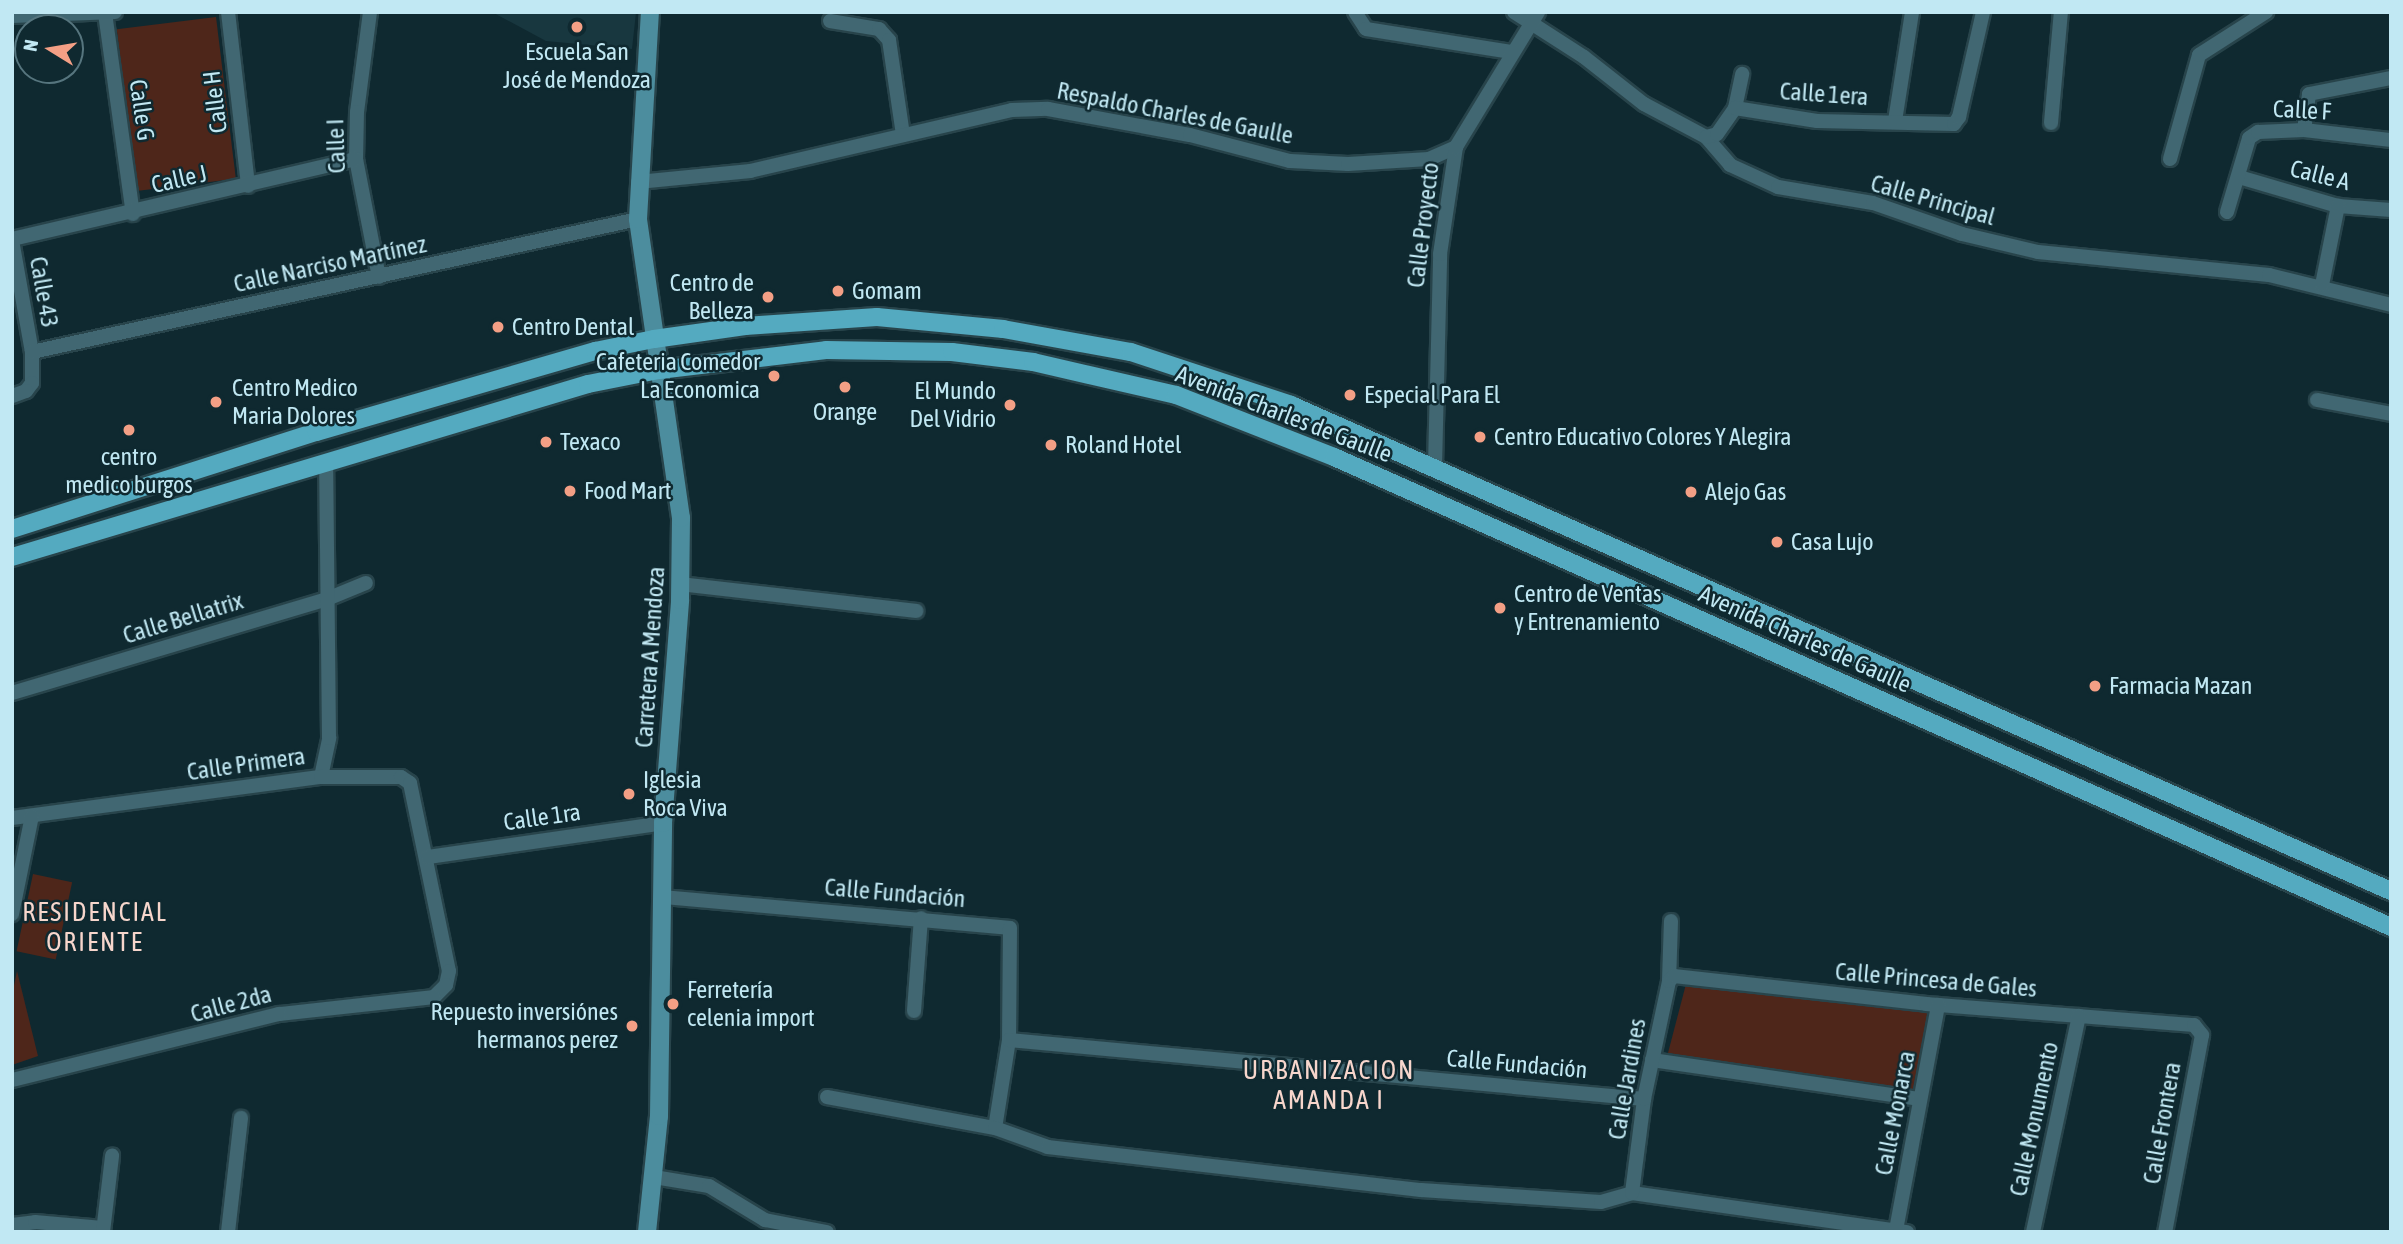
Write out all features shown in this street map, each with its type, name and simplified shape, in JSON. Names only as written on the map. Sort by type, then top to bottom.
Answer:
[{"type":"main road","name":"Avenida Charles de Gaulle","points":[[12,529],[316,432],[596,351],[654,339],[828,319],[912,319],[1003,329],[1131,352],[1291,405],[1383,447],[1435,466],[2025,733],[2391,891]]},
{"type":"main road","name":"Avenida Charles de Gaulle","points":[[12,557],[588,384],[659,370],[826,350],[952,352],[1019,360],[1176,395],[1370,473],[2391,927]]},
{"type":"main road","points":[[1370,473],[1383,447]]},
{"type":"main road","points":[[1642,595],[1653,564]]},
{"type":"street","name":"Calle H","points":[[228,12],[248,186]]},
{"type":"street","name":"Calle I","points":[[370,12],[357,112],[356,159],[379,277]]},
{"type":"street","name":"Carretera A Mendoza","points":[[647,1232],[654,1177],[663,1011],[663,823],[680,584],[676,463],[654,339],[638,219],[638,182],[650,12]]},
{"type":"street","points":[[1355,12],[1366,29],[1511,52]]},
{"type":"street","name":"Calle Principal","points":[[1514,12],[1534,19],[1644,104],[1706,137],[1730,166],[1778,187],[1873,204],[1962,234],[2038,252],[2269,275],[2322,285],[2391,305]]},
{"type":"street","points":[[1895,121],[1912,12]]},
{"type":"street","name":"Calle 1era","points":[[1735,108],[1817,121],[1954,124],[1959,117],[1983,12]]},
{"type":"street","points":[[2051,123],[2061,12]]},
{"type":"street","points":[[2169,159],[2199,55],[2266,12]]},
{"type":"street","points":[[12,16],[110,13]]},
{"type":"street","name":"Calle G","points":[[110,13],[133,214]]},
{"type":"street","name":"Calle Proyecto","points":[[1435,466],[1439,267],[1456,147],[1511,52],[1534,19]]},
{"type":"street","points":[[830,21],[878,29],[889,40],[903,135]]},
{"type":"street","points":[[1706,137],[1717,134],[1735,108],[1742,74]]},
{"type":"street","points":[[2304,130],[2309,94],[2391,78]]},
{"type":"street","name":"Respaldo Charles de Gaulle","points":[[638,182],[750,171],[1012,110],[1048,109],[1190,135],[1290,161],[1429,159],[1456,147]]},
{"type":"street","name":"Calle F","points":[[2227,212],[2249,138],[2258,132],[2304,130],[2391,140]]},
{"type":"street","name":"Calle J","points":[[12,239],[133,214],[356,159]]},
{"type":"street","name":"Calle A","points":[[2239,177],[2338,205],[2391,210]]},
{"type":"street","points":[[2322,285],[2338,205]]},
{"type":"street","name":"Calle Narciso Martínez","points":[[32,352],[638,219]]},
{"type":"street","name":"Calle 43","points":[[12,239],[32,352],[30,388],[12,396]]},
{"type":"street","points":[[2317,400],[2391,414]]},
{"type":"street","points":[[321,776],[328,749],[326,463]]},
{"type":"street","name":"Calle Bellatrix","points":[[12,693],[327,599],[366,583]]},
{"type":"street","points":[[680,584],[916,611]]},
{"type":"street","name":"Calle Primera","points":[[12,818],[321,776],[385,774],[410,783],[428,857]]},
{"type":"street","points":[[12,914],[32,816]]},
{"type":"street","name":"Calle 1ra","points":[[428,857],[663,823]]},
{"type":"street","name":"Calle 2da","points":[[12,1080],[279,1014],[434,997],[446,985],[449,971],[428,857]]},
{"type":"street","name":"Calle Fundación","points":[[663,897],[1010,928],[1009,1040],[995,1128]]},
{"type":"street","points":[[914,1011],[921,918]]},
{"type":"street","name":"Calle Jardines","points":[[1632,1193],[1644,1099],[1672,979],[1671,921]]},
{"type":"street","name":"Calle Princesa de Gales","points":[[1672,979],[1938,1005],[2194,1025]]},
{"type":"street","name":"Calle Monarca","points":[[1902,1231],[1920,1099],[1938,1005]]},
{"type":"street","name":"Calle Monumento","points":[[2033,1232],[2079,1016]]},
{"type":"street","name":"Calle Frontera","points":[[2165,1232],[2202,1035],[2194,1025]]},
{"type":"street","name":"Calle Fundación","points":[[1009,1040],[1644,1099]]},
{"type":"street","points":[[1652,1060],[1920,1099]]},
{"type":"street","points":[[827,1097],[995,1128],[1048,1147],[1421,1190],[1601,1202],[1632,1193],[1902,1231]]},
{"type":"street","points":[[229,1232],[241,1118]]},
{"type":"street","points":[[12,1225],[35,1222],[103,1230],[112,1156]]},
{"type":"street","points":[[654,1177],[709,1186],[765,1220],[827,1232]]},
{"type":"shaded area","name":"Escuela San José de Mendoza","points":[[492,12],[636,12],[632,49],[546,41]]},
{"type":"shaded area","points":[[216,17],[236,179],[137,191],[117,29]]},
{"type":"shaded area","points":[[33,874],[72,882],[56,960],[17,951]]},
{"type":"shaded area","points":[[17,971],[38,1056],[12,1065],[12,995]]},
{"type":"shaded area","points":[[1686,984],[1929,1009],[1914,1093],[1668,1053]]},
{"type":"place","name":"Escuela San José de Mendoza","points":[[577,27]]},
{"type":"place","name":"Gomam","points":[[838,291]]},
{"type":"place","name":"Centro de Belleza","points":[[768,297]]},
{"type":"place","name":"Centro Dental","points":[[498,327]]},
{"type":"place","name":"Cafeteria Comedor La Economica","points":[[774,376]]},
{"type":"place","name":"Orange","points":[[845,387]]},
{"type":"place","name":"Especial Para El","points":[[1350,395]]},
{"type":"place","name":"Centro Medico Maria Dolores","points":[[216,402]]},
{"type":"place","name":"El Mundo Del Vidrio","points":[[1010,405]]},
{"type":"place","name":"centro medico burgos","points":[[129,430]]},
{"type":"place","name":"Centro Educativo Colores Y Alegira","points":[[1480,437]]},
{"type":"place","name":"Texaco","points":[[546,442]]},
{"type":"place","name":"Roland Hotel","points":[[1051,445]]},
{"type":"place","name":"Food Mart","points":[[570,491]]},
{"type":"place","name":"Alejo Gas","points":[[1691,492]]},
{"type":"place","name":"Casa Lujo","points":[[1777,542]]},
{"type":"place","name":"Centro de Ventas y Entrenamiento","points":[[1500,608]]},
{"type":"place","name":"Farmacia Mazan","points":[[2095,686]]},
{"type":"place","name":"Iglesia Roca Viva","points":[[629,794]]},
{"type":"place","name":"Ferretería celenia import","points":[[673,1004]]},
{"type":"place","name":"Repuesto inversiónes hermanos perez","points":[[632,1026]]},
{"type":"district","name":"RESIDENCIAL ORIENTE","points":[[95,928]]},
{"type":"district","name":"URBANIZACION AMANDA I","points":[[1329,1086]]}]
